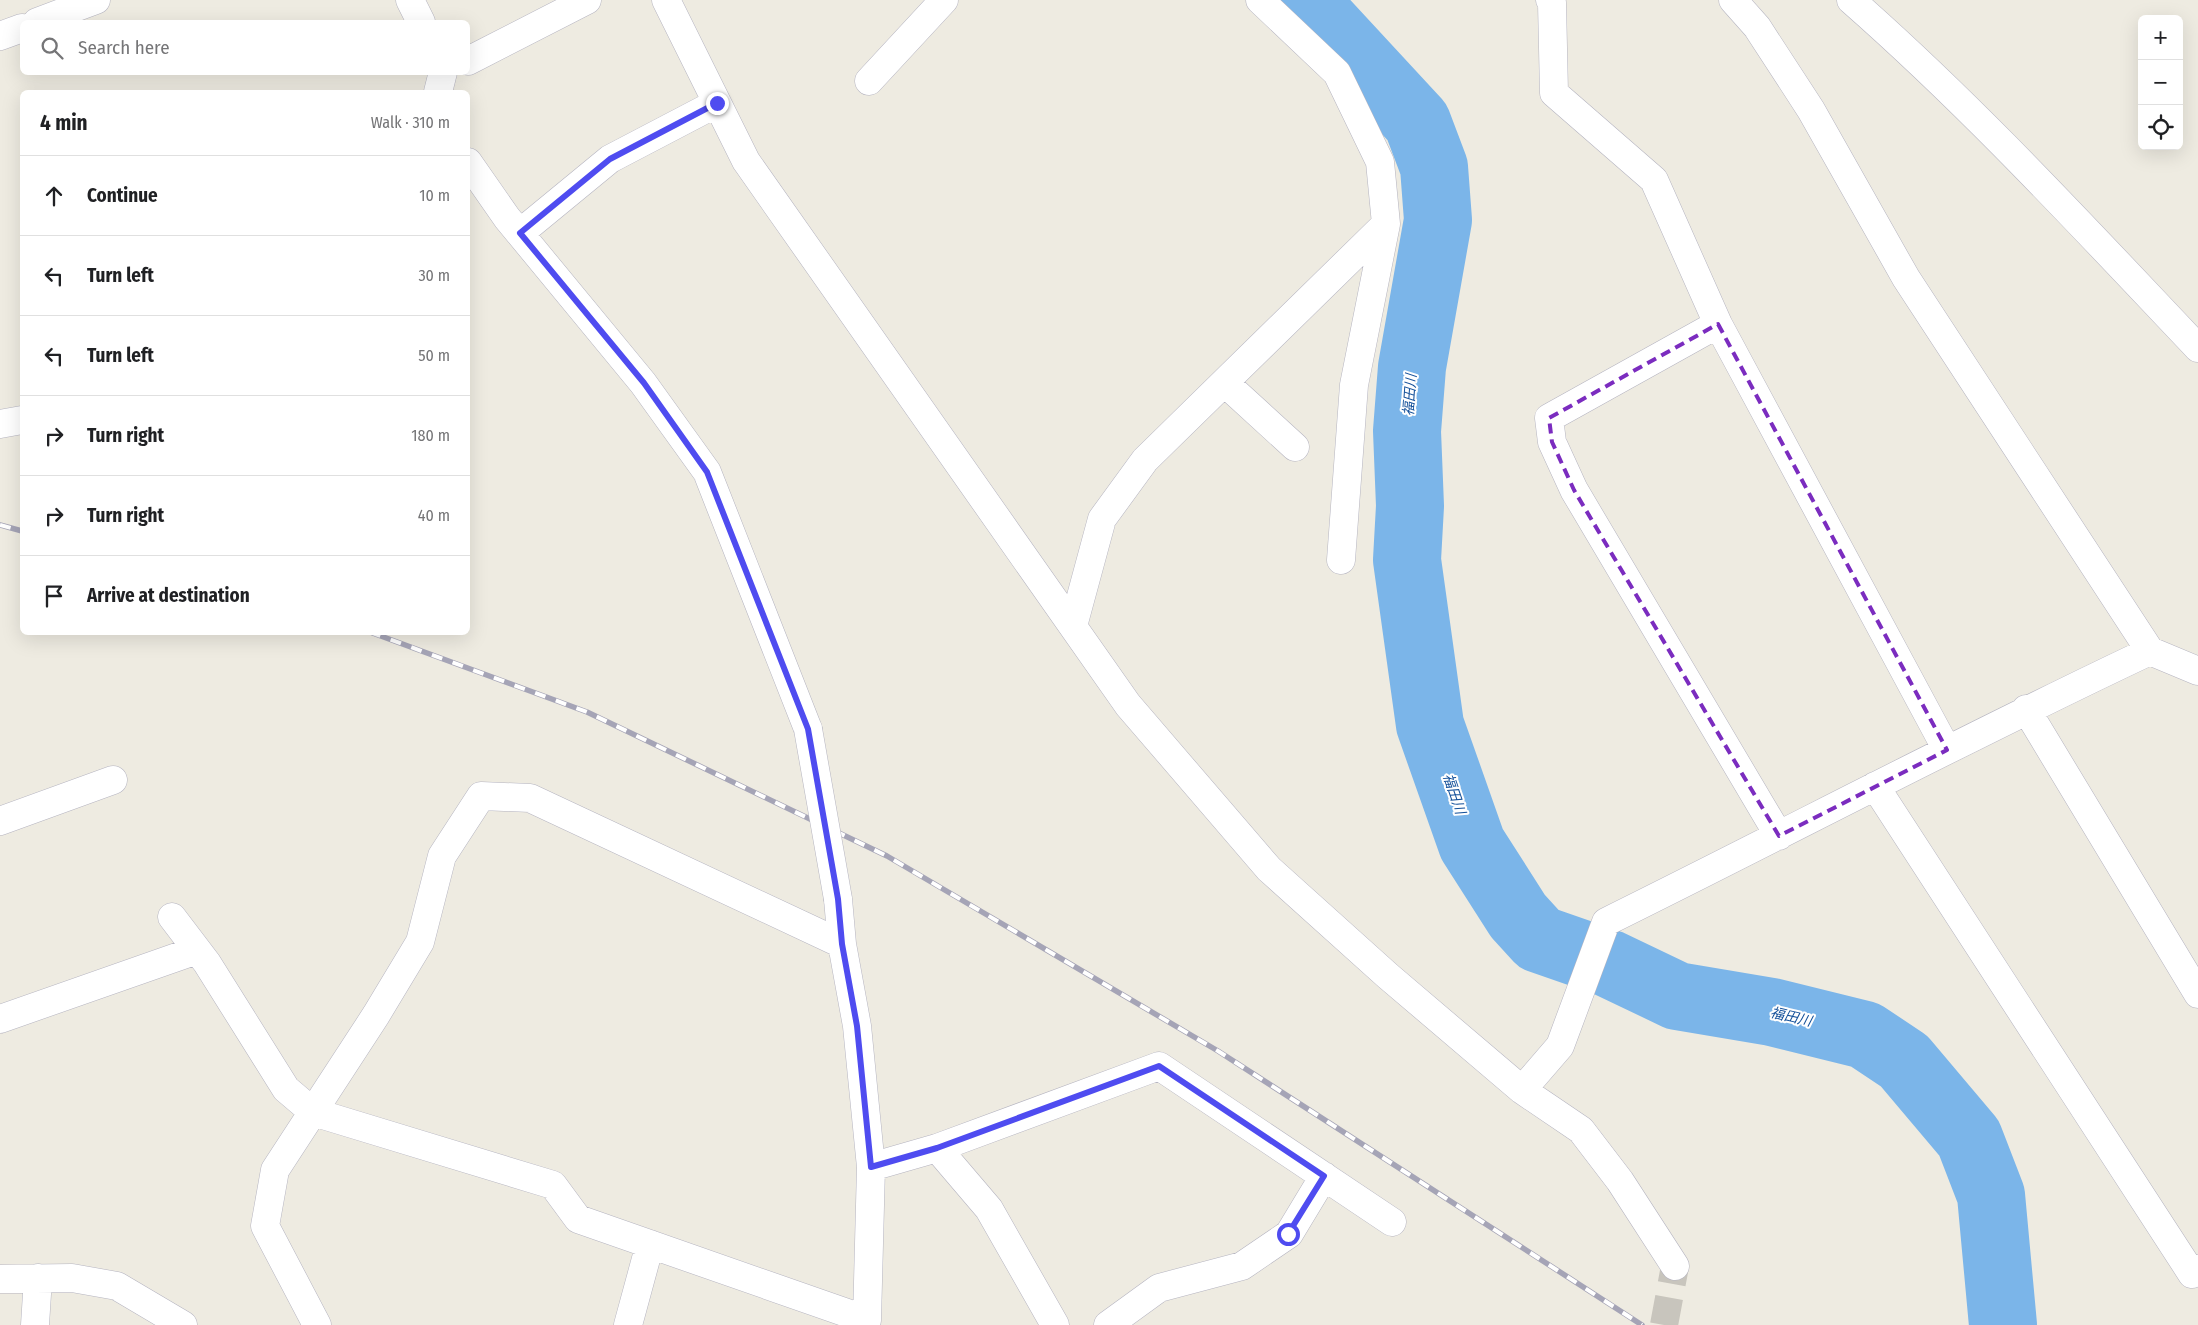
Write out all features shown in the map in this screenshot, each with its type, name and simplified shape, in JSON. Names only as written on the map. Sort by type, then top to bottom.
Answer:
[{"type":"street","points":[[42,20],[96,0]]},
{"type":"street","points":[[410,0],[420,20]]},
{"type":"street","points":[[470,61],[587,0]]},
{"type":"street","points":[[666,0],[746,161],[1128,705],[1269,869],[1388,976],[1522,1090],[1581,1130],[1620,1181],[1675,1266]]},
{"type":"street","points":[[869,81],[944,0]]},
{"type":"street","points":[[1260,0],[1337,73],[1380,162],[1386,224],[1354,385],[1341,560]]},
{"type":"street","points":[[1550,0],[1552,3],[1554,93],[1654,180],[1718,324],[1947,750]]},
{"type":"street","points":[[1733,0],[1757,28],[1811,110],[1906,278],[2150,651],[2198,671]]},
{"type":"street","points":[[1851,0],[1910,52],[2004,146],[2198,348]]},
{"type":"street","points":[[0,36],[20,29]]},
{"type":"street","points":[[520,233],[610,159],[717,103]]},
{"type":"street","points":[[172,917],[207,963],[286,1089],[313,1112],[553,1185],[578,1219],[866,1323],[871,1167],[857,1026],[842,944],[838,899],[808,729],[707,472],[644,383],[520,233],[470,165]]},
{"type":"street","points":[[1073,626],[1102,519],[1145,460],[1386,224]]},
{"type":"street","points":[[1718,324],[1549,418],[1552,442],[1574,490],[1779,836]]},
{"type":"street","points":[[1224,383],[1294,447]]},
{"type":"street","points":[[0,424],[20,420]]},
{"type":"street","points":[[1522,1090],[1560,1046],[1606,922],[1779,836],[2026,709],[2150,651]]},
{"type":"street","points":[[2026,709],[2198,994]]},
{"type":"street","points":[[0,821],[113,780]]},
{"type":"street","points":[[1875,786],[2192,1274],[2198,1269]]},
{"type":"street","points":[[317,1325],[265,1226],[275,1170],[376,1015],[420,942],[442,856],[481,796],[530,798],[842,944]]},
{"type":"street","points":[[0,1019],[197,950]]},
{"type":"street","points":[[871,1167],[937,1148],[1159,1066],[1392,1222]]},
{"type":"street","points":[[937,1148],[989,1209],[1055,1325]]},
{"type":"street","points":[[1108,1325],[1159,1288],[1242,1266],[1288,1234],[1324,1176]]},
{"type":"street","points":[[628,1325],[650,1244]]},
{"type":"street","points":[[35,1325],[38,1278]]},
{"type":"street","points":[[0,1279],[72,1278],[118,1286],[183,1325]]},
{"type":"highlighted area","points":[[1718,324],[1947,750],[1779,836],[1574,490],[1552,442],[1549,418]]},
{"type":"waterway","name":"福田川","points":[[1304,0],[1417,122],[1434,167],[1438,220],[1412,367],[1407,431],[1410,506],[1407,560],[1430,725],[1472,844],[1518,916],[1539,939],[1608,963],[1677,996],[1772,1012],[1865,1035],[1904,1061],[1969,1138],[1991,1195],[2003,1325]]},
{"type":"tunnel","points":[[1664,1325],[1675,1266]]},
{"type":"railway","points":[[0,525],[20,530]]},
{"type":"railway","points":[[378,635],[587,712],[887,856],[1218,1051],[1642,1325]]},
{"type":"route","points":[[717,103],[610,159],[520,233],[644,383],[707,472],[808,729],[838,899],[842,944],[857,1026],[871,1167],[937,1148],[1159,1066],[1324,1176],[1288,1234]]}]
